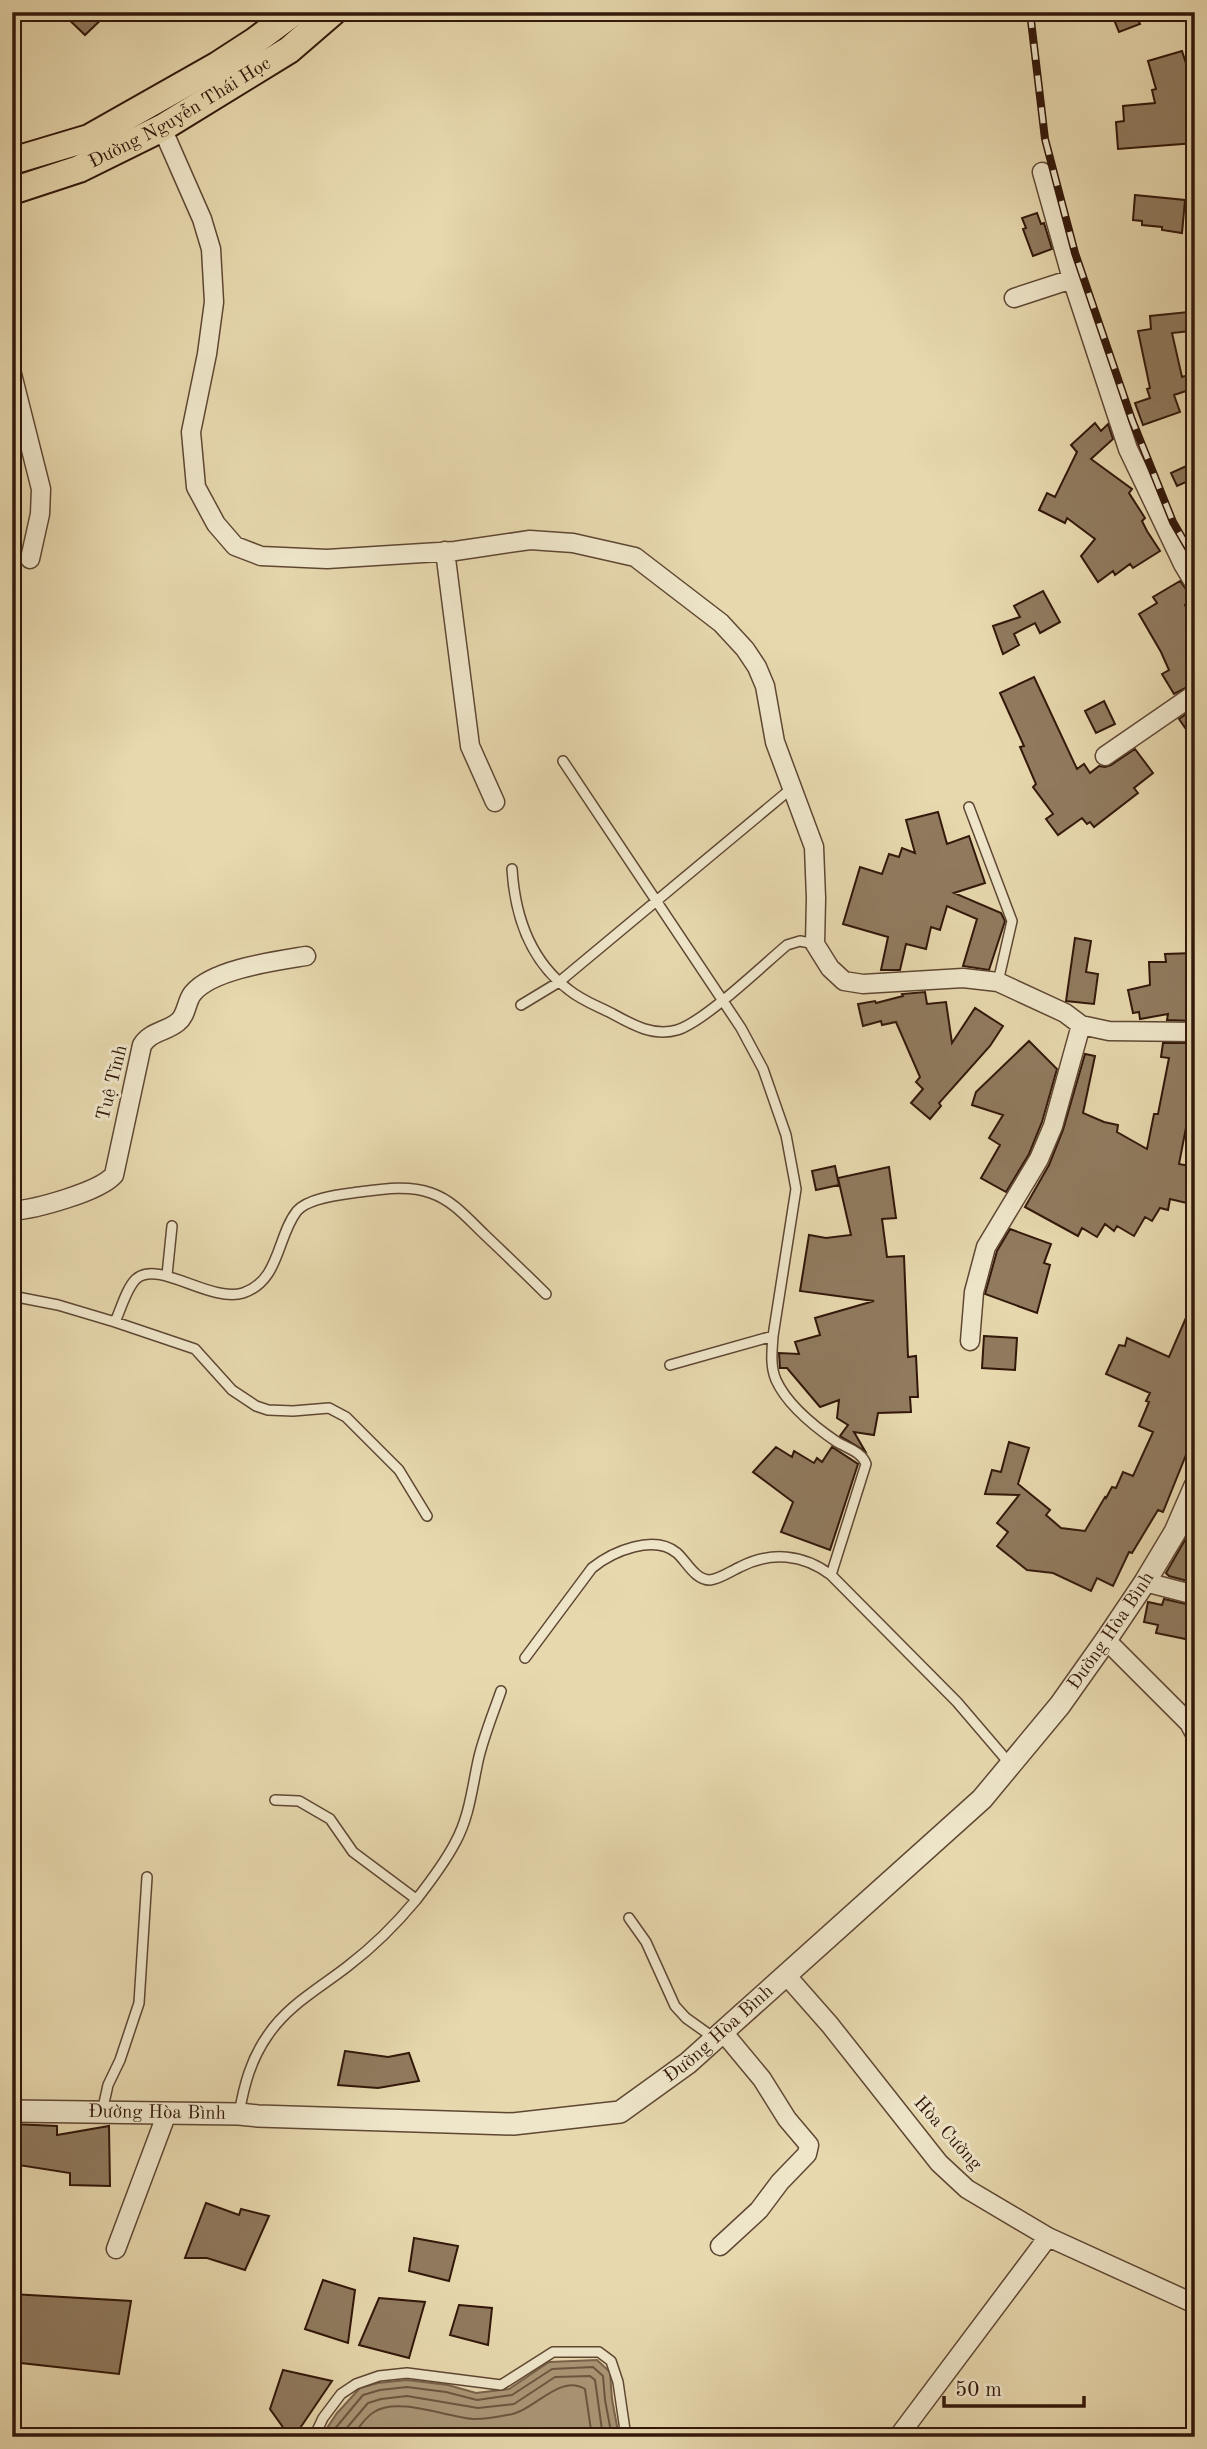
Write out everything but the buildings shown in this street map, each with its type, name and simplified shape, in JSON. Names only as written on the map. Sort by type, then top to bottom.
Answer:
[{"type":"main road","name":"Đường Nguyễn Thái Học","points":[[12,161],[89,138],[218,65],[294,12]]},
{"type":"main road","name":"Đường Nguyễn Thái Học","points":[[12,191],[79,170],[162,128],[289,50],[333,12]]},
{"type":"street","points":[[162,128],[202,219],[211,249],[214,302],[207,354],[191,432],[196,487],[216,524],[235,546],[261,556],[327,559],[445,551],[530,540],[573,543],[635,557],[721,623],[746,649],[757,667],[765,686],[775,742],[814,847],[815,944],[830,968],[844,981],[863,985],[963,978],[999,982],[1065,1013],[1081,1024],[1109,1031],[1195,1031]]},
{"type":"street","points":[[1042,172],[1072,279],[1128,449],[1182,564],[1195,584]]},
{"type":"street","points":[[1014,298],[1072,279]]},
{"type":"street","points":[[12,374],[41,489],[40,514],[30,559]]},
{"type":"street","points":[[445,551],[470,746],[495,802]]},
{"type":"street","points":[[1105,756],[1195,694]]},
{"type":"street","name":"Tuệ Tĩnh","points":[[12,1211],[40,1206],[104,1185],[114,1175],[142,1045],[152,1034],[178,1022],[193,992],[204,983],[242,968],[306,956]]},
{"type":"street","points":[[970,1340],[974,1292],[986,1247],[1040,1159],[1053,1126],[1081,1024]]},
{"type":"street","name":"Đường Hòa Bình","points":[[12,2111],[239,2114],[513,2124],[621,2112],[688,2063],[982,1799],[1060,1705],[1106,1640],[1175,1532],[1195,1486]]},
{"type":"street","points":[[1145,1582],[1195,1595]]},
{"type":"street","points":[[1106,1640],[1189,1723],[1195,1734]]},
{"type":"street","name":"Hòa Cường","points":[[786,1975],[830,2025],[939,2163],[967,2189],[1048,2237],[1195,2304]]},
{"type":"street","points":[[719,2036],[762,2079],[787,2119],[809,2145],[807,2154],[759,2210],[720,2246]]},
{"type":"street","points":[[117,2249],[167,2113]]},
{"type":"street","points":[[901,2433],[1048,2237]]},
{"type":"lane","points":[[1195,255],[1195,263]]},
{"type":"lane","points":[[563,761],[722,999],[763,1069],[786,1135],[796,1189],[773,1336],[776,1379],[802,1413],[835,1440],[861,1456],[866,1464],[831,1575]]},
{"type":"lane","points":[[521,1005],[559,982],[792,788]]},
{"type":"lane","points":[[969,807],[1012,921],[999,982]]},
{"type":"lane","points":[[512,869],[514,898],[527,939],[539,961],[570,992],[643,1029],[663,1032],[679,1030],[722,999],[787,945],[800,941],[815,944]]},
{"type":"lane","points":[[115,1322],[131,1286],[138,1277],[156,1273],[217,1293],[232,1295],[247,1291],[257,1285],[270,1270],[299,1208],[343,1194],[399,1188],[429,1192],[445,1199],[466,1215],[546,1294]]},
{"type":"lane","points":[[167,1275],[172,1226]]},
{"type":"lane","points":[[12,1296],[58,1305],[195,1349],[232,1390],[256,1406],[268,1410],[293,1411],[329,1408],[346,1417],[399,1470],[427,1516]]},
{"type":"lane","points":[[670,1365],[773,1336]]},
{"type":"lane","points":[[525,1658],[592,1568],[601,1561],[644,1545],[667,1547],[678,1554],[701,1578],[711,1580],[756,1559],[780,1556],[802,1559],[817,1564],[831,1575],[957,1702],[1011,1765]]},
{"type":"lane","points":[[239,2114],[245,2081],[256,2054],[282,2017],[310,1992],[379,1941],[416,1899],[455,1844],[500,1691]]},
{"type":"lane","points":[[275,1800],[299,1801],[330,1819],[353,1852],[416,1899]]},
{"type":"lane","points":[[102,2112],[108,2085],[120,2060],[139,2003],[147,1877]]},
{"type":"lane","points":[[629,1918],[646,1942],[675,2006],[687,2018],[719,2036]]},
{"type":"lane","points":[[314,2437],[323,2418],[341,2394],[356,2384],[379,2376],[407,2373],[502,2385],[553,2352],[599,2352],[611,2361],[618,2382],[626,2437]]},
{"type":"water","points":[[597,2360],[610,2372],[619,2437],[321,2437],[337,2413],[360,2388],[407,2380],[448,2385],[476,2393],[509,2389],[549,2362]]},
{"type":"railway","points":[[1030,12],[1045,139],[1075,253],[1132,420],[1173,522],[1195,560]]}]
